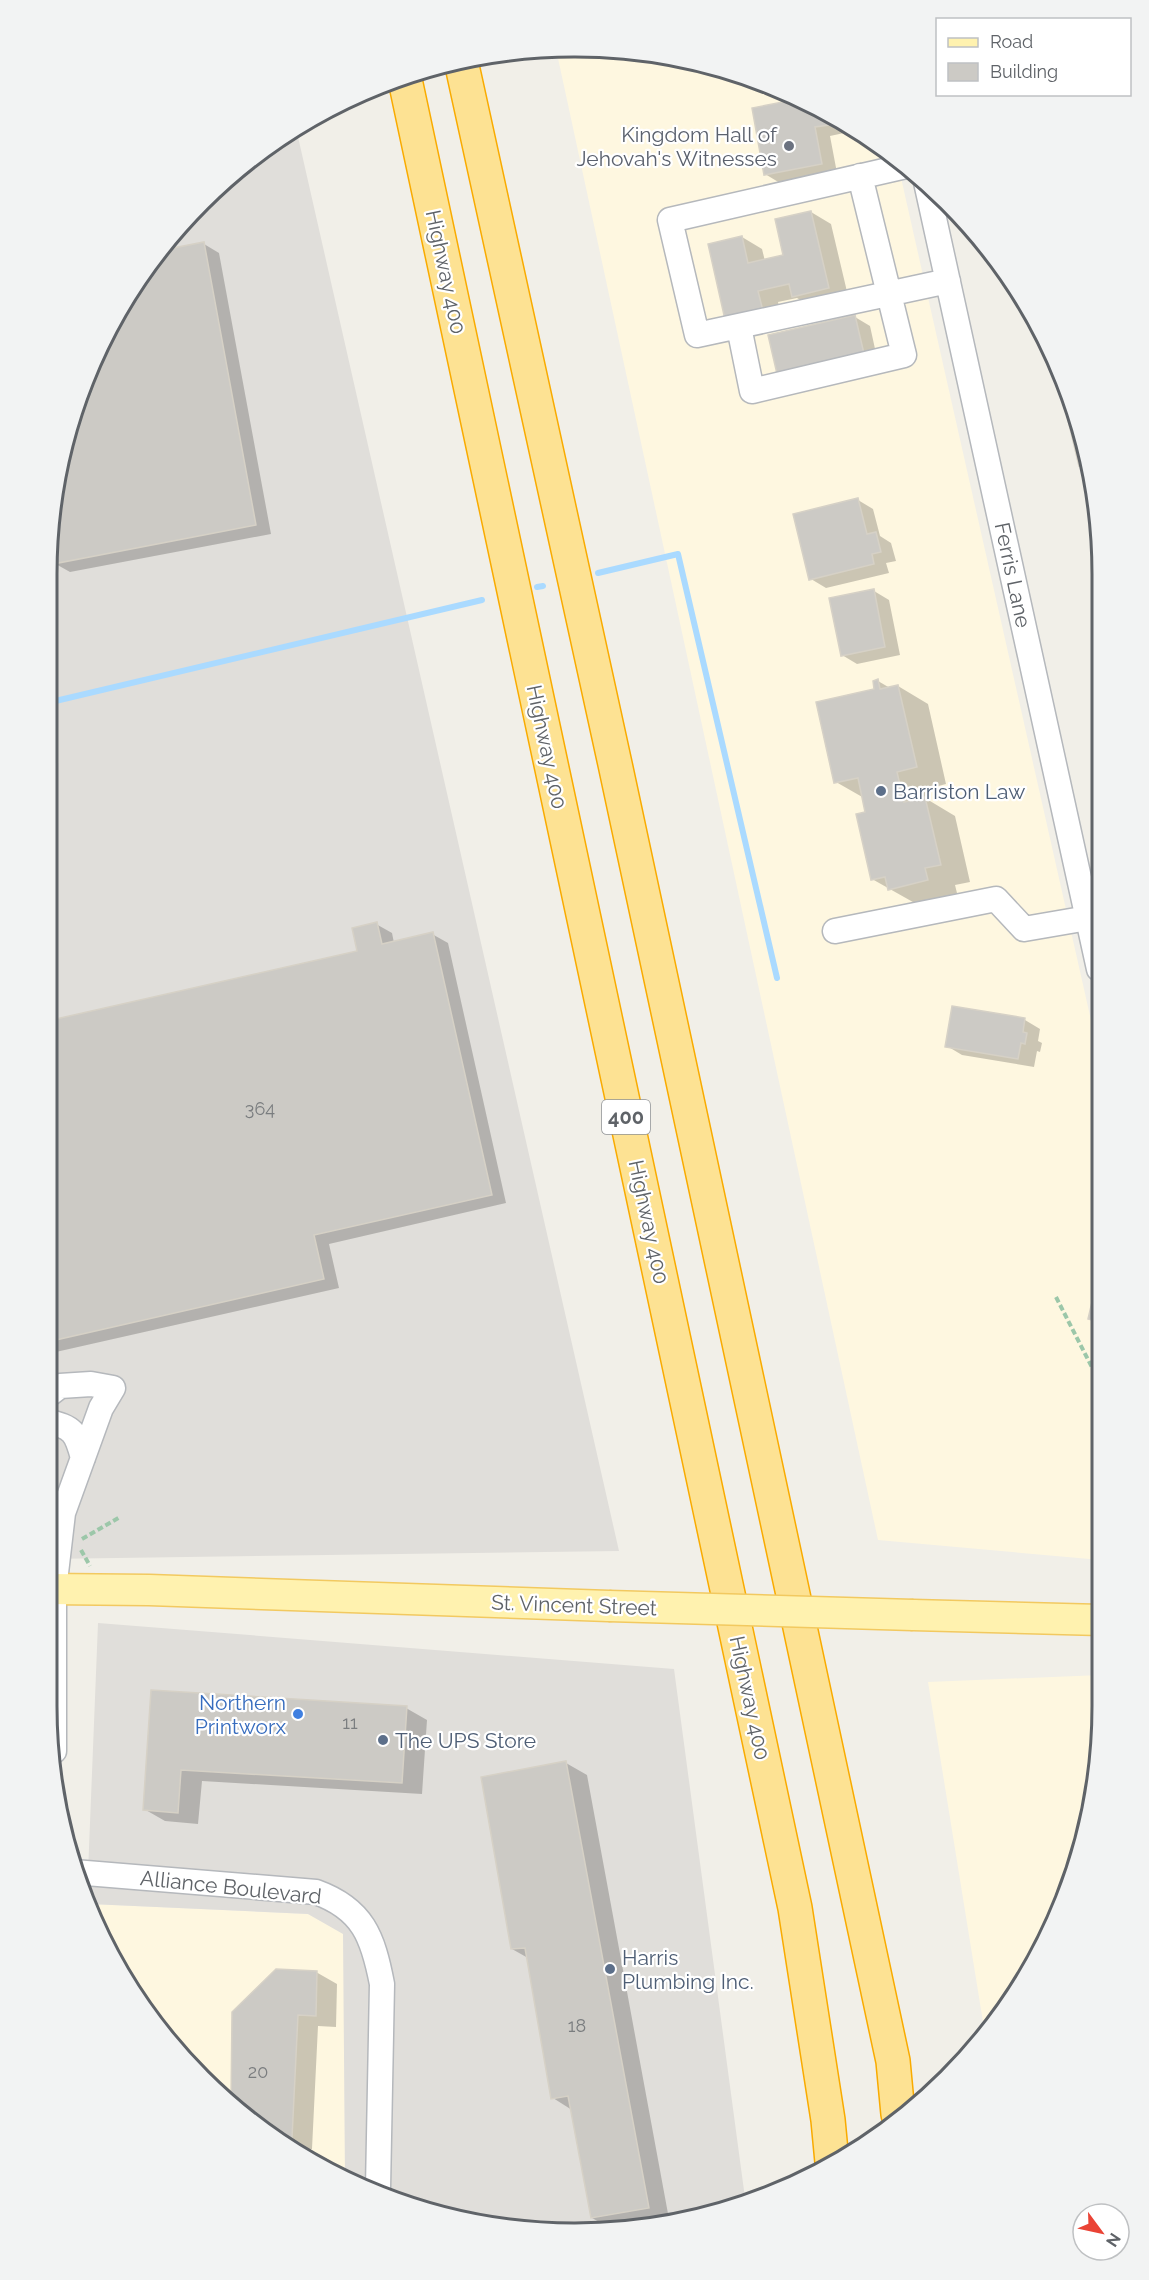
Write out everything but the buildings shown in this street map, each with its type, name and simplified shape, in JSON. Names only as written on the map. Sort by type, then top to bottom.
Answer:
[{"type":"highway","points":[[463,70],[615,764],[893,2061],[898,2110]]},
{"type":"highway","name":"Highway 400","points":[[406,85],[795,1908],[831,2155]]},
{"type":"main road","name":"St. Vincent Street","points":[[57,1589],[1092,1620]]},
{"type":"street","points":[[895,168],[670,220],[697,335],[948,281]]},
{"type":"street","points":[[739,327],[753,391],[904,355],[861,176]]},
{"type":"street","name":"Ferris Lane","points":[[930,199],[1092,937]]},
{"type":"street","points":[[835,932],[996,898],[1024,929],[1088,918]]},
{"type":"street","points":[[57,1388],[60,1386],[91,1384],[113,1388],[101,1408],[63,1513],[57,1548]]},
{"type":"street","points":[[57,1423],[68,1426],[79,1442],[83,1458]]},
{"type":"street","name":"Alliance Boulevard","points":[[84,1873],[316,1892],[336,1899],[355,1915],[377,1957],[382,1984],[378,2185]]},
{"type":"path","points":[[1056,1297],[1092,1367]]},
{"type":"path","points":[[90,1566],[76,1542],[120,1517]]},
{"type":"shaded area","points":[[558,57],[642,61],[741,84],[773,96],[833,126],[900,172],[1092,1025],[1092,1559],[878,1540]]},
{"type":"shaded area","points":[[298,137],[619,1551],[57,1559],[57,574],[61,507],[75,441],[96,376],[126,316],[144,287],[185,233],[233,185]]},
{"type":"shaded area","points":[[98,1623],[674,1669],[745,2195],[642,2219],[608,2222],[541,2222],[507,2219],[441,2205],[408,2196],[346,2170],[343,1934],[308,1914],[96,1904],[88,1882]]},
{"type":"shaded area","points":[[1092,1675],[1088,1773],[1065,1872],[1053,1904],[1023,1964],[983,2023],[928,1682]]},
{"type":"shaded area","points":[[96,1904],[308,1914],[344,1934],[345,2169],[287,2136],[259,2116],[233,2095],[185,2047],[144,1993],[126,1964]]},
{"type":"waterway","points":[[598,573],[678,554],[777,978]]},
{"type":"waterway","points":[[537,587],[543,586]]},
{"type":"waterway","points":[[57,701],[482,600]]},
{"type":"place","name":"Kingdom Hall of Jehovah's Witnesses","points":[[789,146]]},
{"type":"place","name":"Barriston Law","points":[[881,791]]},
{"type":"place","name":"Northern Printworx","points":[[298,1714]]},
{"type":"place","name":"The UPS Store","points":[[383,1740]]},
{"type":"place","name":"Harris Plumbing Inc.","points":[[610,1969]]}]
